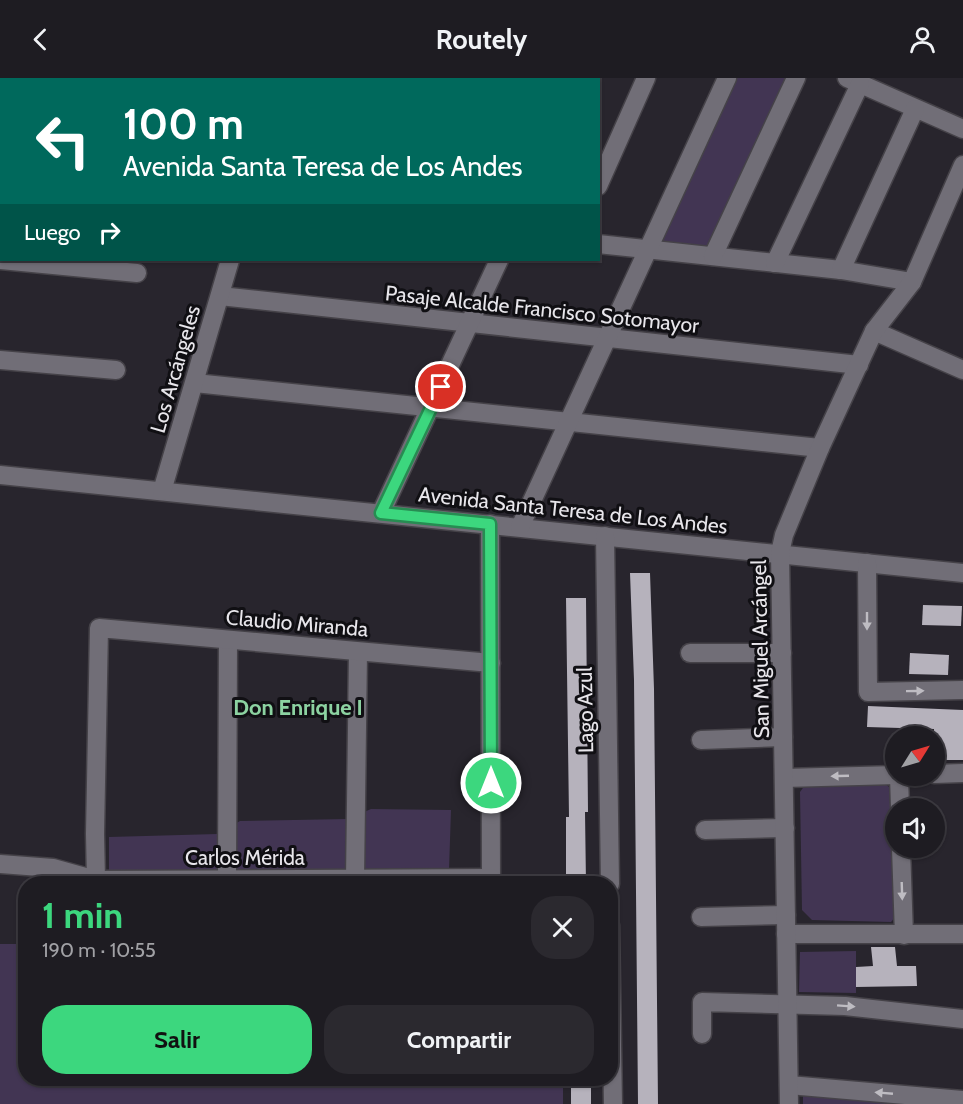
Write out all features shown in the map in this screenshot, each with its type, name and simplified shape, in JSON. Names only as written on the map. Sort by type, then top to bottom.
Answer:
[{"type":"street","points":[[600,182],[646,78]]},
{"type":"street","points":[[712,256],[796,78]]},
{"type":"street","points":[[520,527],[647,250],[720,80]]},
{"type":"street","points":[[775,263],[854,81],[963,129]]},
{"type":"street","points":[[841,270],[915,109]]},
{"type":"street","name":"San Miguel Arcángel","points":[[789,1104],[780,553],[784,535],[820,448],[874,331],[912,282],[963,165]]},
{"type":"street","points":[[600,244],[841,270],[912,282]]},
{"type":"street","points":[[11,261],[137,273]]},
{"type":"street","name":"Los Arcángeles","points":[[162,492],[230,261]]},
{"type":"street","points":[[381,513],[499,261]]},
{"type":"street","name":"Pasaje Alcalde Francisco Sotomayor","points":[[220,296],[859,365]]},
{"type":"street","points":[[874,331],[963,370]]},
{"type":"street","points":[[0,360],[116,370]]},
{"type":"street","points":[[195,383],[820,448]]},
{"type":"street","name":"Avenida Santa Teresa de Los Andes","points":[[0,475],[963,573]]},
{"type":"street","points":[[490,524],[494,876]]},
{"type":"street","name":"Lago Azul","points":[[605,536],[610,876]]},
{"type":"street","points":[[867,563],[868,692],[963,690]]},
{"type":"street","name":"Claudio Miranda","points":[[96,876],[99,628],[490,663]]},
{"type":"street","points":[[227,876],[228,640]]},
{"type":"street","points":[[356,876],[358,652]]},
{"type":"street","points":[[690,653],[782,653]]},
{"type":"street","points":[[701,740],[783,737]]},
{"type":"street","points":[[945,774],[963,773]]},
{"type":"street","points":[[784,778],[885,775]]},
{"type":"street","points":[[705,830],[785,828]]},
{"type":"street","points":[[901,858],[903,935]]},
{"type":"street","name":"Carlos Mérida","points":[[0,864],[53,867],[83,876]]},
{"type":"street","points":[[701,917],[786,915]]},
{"type":"street","points":[[786,934],[963,934]]},
{"type":"street","points":[[702,1034],[702,1002],[845,1006],[963,1019]]},
{"type":"street","points":[[789,1085],[963,1100]]},
{"type":"street","points":[[613,1086],[613,1104]]},
{"type":"shaded area","points":[[727,78],[796,78],[713,256],[647,250]]},
{"type":"shaded area","points":[[884,783],[889,787],[890,798],[885,798],[885,858],[893,858],[896,916],[891,922],[812,920],[802,910],[800,792],[805,785]]},
{"type":"shaded area","points":[[371,809],[451,810],[449,870],[109,871],[109,837],[217,834],[240,821],[348,819]]},
{"type":"shaded area","points":[[0,944],[18,944],[18,1086],[563,1086],[563,1104],[0,1104]]},
{"type":"shaded area","points":[[856,951],[856,993],[799,992],[800,952]]},
{"type":"shaded area","points":[[803,1093],[944,1104],[803,1104]]},
{"type":"building","points":[[630,573],[650,573],[654,689],[658,1104],[638,1104],[634,680]]},
{"type":"building","points":[[566,598],[586,598],[588,812],[585,812],[586,876],[566,876],[566,817],[569,817]]},
{"type":"building","points":[[923,605],[962,606],[961,626],[922,625]]},
{"type":"building","points":[[910,653],[949,655],[948,675],[909,674]]},
{"type":"building","points":[[868,706],[963,710],[963,760],[945,760],[945,726],[867,727]]},
{"type":"building","points":[[871,947],[895,947],[897,966],[916,966],[917,986],[856,987],[856,967],[873,966]]},
{"type":"building","points":[[571,1086],[591,1086],[591,1104],[571,1104]]},
{"type":"district","name":"Don Enrique I","points":[[298,707]]},
{"type":"route","points":[[441,387],[381,513],[490,524],[491,783]]}]
